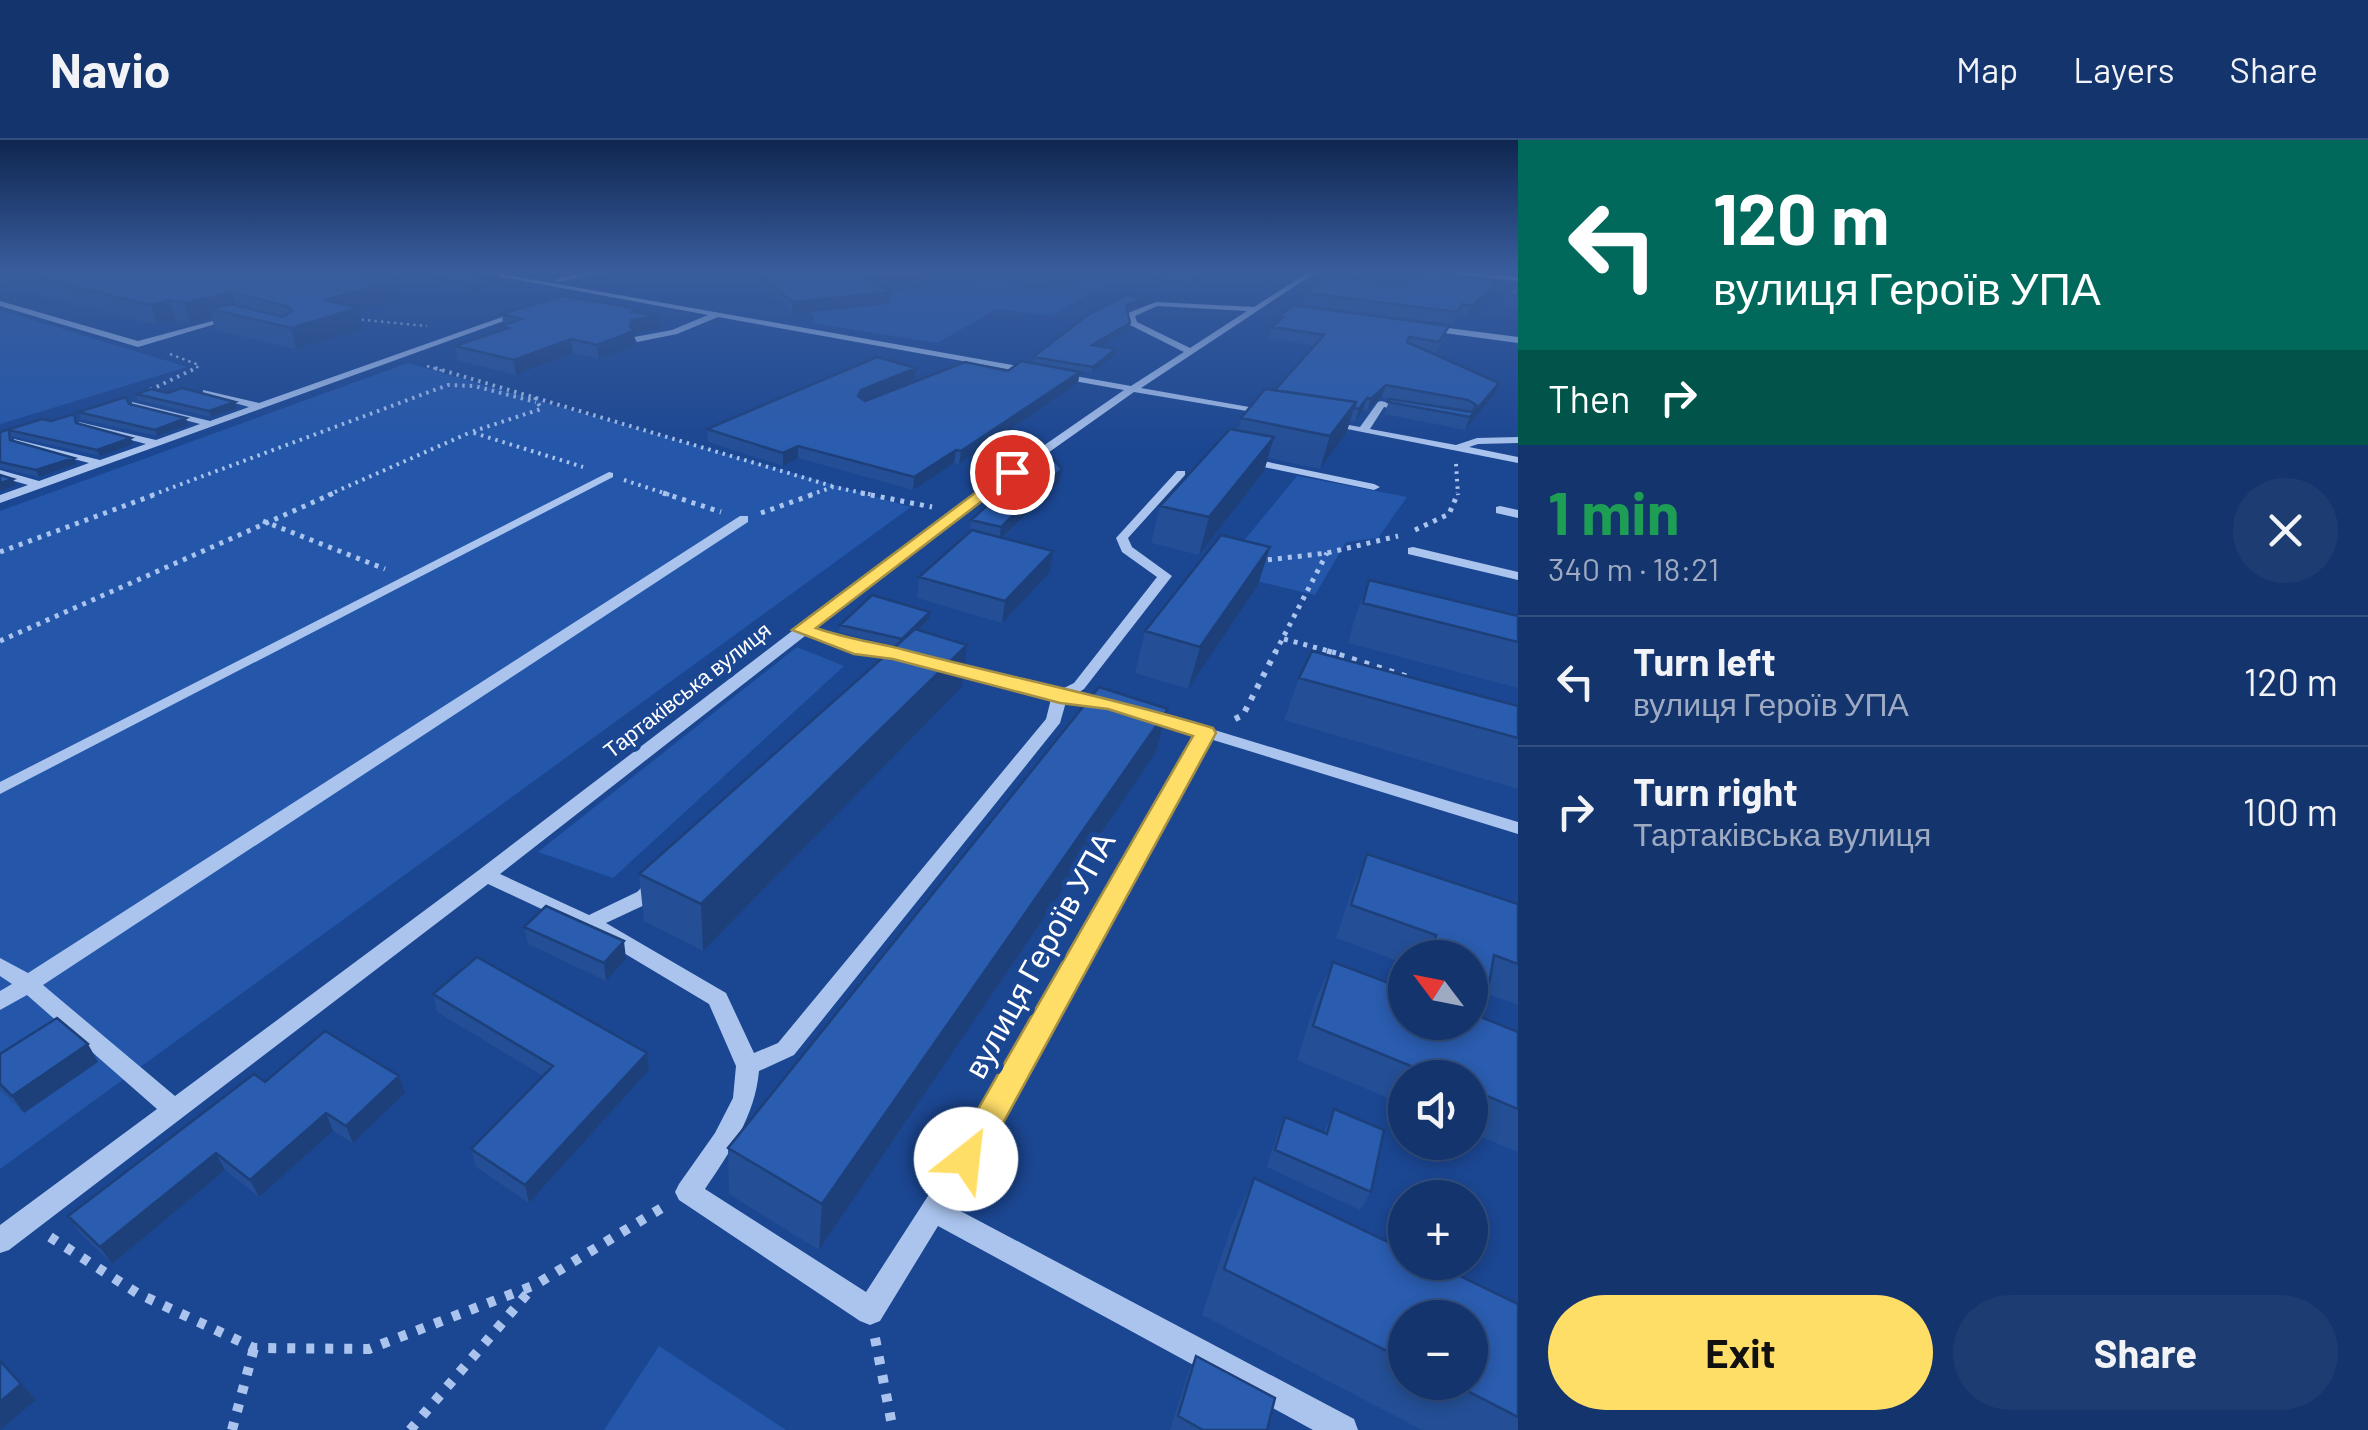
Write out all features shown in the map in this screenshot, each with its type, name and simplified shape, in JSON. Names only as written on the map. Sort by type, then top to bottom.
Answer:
[{"type":"street","points":[[98,332],[138,344],[181,332]]},
{"type":"street","points":[[0,499],[472,332]]},
{"type":"street","points":[[637,339],[673,332]]},
{"type":"street","points":[[823,332],[1282,416]]},
{"type":"street","points":[[1151,332],[1191,352]]},
{"type":"street","name":"Тартаківська вулиця","points":[[0,1241],[486,875],[956,512],[1223,332]]},
{"type":"street","points":[[1452,332],[1514,340]]},
{"type":"street","points":[[951,371],[980,360]]},
{"type":"street","points":[[206,392],[260,407]]},
{"type":"street","points":[[135,404],[212,424]]},
{"type":"street","points":[[1363,431],[1381,404],[1414,410]]},
{"type":"street","points":[[1236,407],[1248,421],[1242,426]]},
{"type":"street","points":[[1315,422],[1518,460]]},
{"type":"street","points":[[84,424],[158,443]]},
{"type":"street","points":[[1456,448],[1476,442],[1518,440]]},
{"type":"street","points":[[18,442],[100,463]]},
{"type":"street","points":[[1238,459],[1374,486]]},
{"type":"street","points":[[0,473],[39,485]]},
{"type":"street","points":[[748,1066],[786,1049],[1054,720],[1060,696],[1079,686],[1166,576],[1126,549],[1122,538],[1181,473]]},
{"type":"street","points":[[0,788],[609,475]]},
{"type":"street","points":[[1500,510],[1518,514]]},
{"type":"street","points":[[0,1002],[744,519]]},
{"type":"street","points":[[1413,551],[1518,576]]},
{"type":"street","points":[[802,630],[887,660],[1213,727],[1518,828]]},
{"type":"street","name":"вулиця Героїв УПА","points":[[870,1311],[966,1159],[1213,727]]},
{"type":"street","points":[[589,923],[644,897],[672,870]]},
{"type":"street","points":[[486,875],[589,923],[718,999],[748,1066],[745,1098],[724,1141],[688,1192],[870,1311]]},
{"type":"street","points":[[0,966],[27,984],[173,1109]]},
{"type":"street","points":[[934,1210],[1343,1430]]},
{"type":"path","points":[[402,358],[833,487],[956,512]]},
{"type":"path","points":[[0,552],[448,385],[474,386],[537,402]]},
{"type":"path","points":[[0,641],[263,521],[471,432]]},
{"type":"path","points":[[1251,562],[1327,553],[1406,533],[1456,508],[1461,498],[1456,464],[1447,459]]},
{"type":"path","points":[[744,519],[833,487]]},
{"type":"path","points":[[263,521],[405,577]]},
{"type":"path","points":[[1213,727],[1243,714],[1327,553]]},
{"type":"path","points":[[1284,638],[1380,665],[1415,680]]},
{"type":"path","points":[[31,1218],[46,1234],[136,1293],[254,1348],[369,1349],[535,1284],[688,1192]]},
{"type":"path","points":[[410,1430],[535,1284]]},
{"type":"path","points":[[870,1311],[893,1430]]},
{"type":"path","points":[[232,1430],[254,1348]]},
{"type":"shaded area","points":[[0,332],[73,332],[187,367],[0,424]]},
{"type":"shaded area","points":[[869,332],[956,332],[937,343]]},
{"type":"shaded area","points":[[408,363],[911,507],[0,1169],[0,511]]},
{"type":"shaded area","points":[[1297,476],[1407,497],[1378,538],[1346,542],[1315,595],[1244,578],[1229,559]]},
{"type":"shaded area","points":[[797,647],[844,666],[613,878],[538,852]]},
{"type":"shaded area","points":[[659,1346],[786,1430],[604,1430]]},
{"type":"building","points":[[496,332],[631,332],[597,345],[571,339],[514,360],[455,346]]},
{"type":"building","points":[[1065,332],[1114,332],[1092,345],[1116,349],[1093,367],[1033,357]]},
{"type":"building","points":[[1306,332],[1445,332],[1439,342],[1409,337],[1407,342],[1499,383],[1470,417],[1388,402],[1390,399],[1473,412],[1476,405],[1468,400],[1386,385],[1359,409],[1354,408],[1356,402],[1275,390],[1324,335]]},
{"type":"building","points":[[877,357],[916,368],[861,390],[858,396],[865,401],[965,362],[1008,371],[1021,361],[1080,372],[961,451],[956,450],[914,477],[798,446],[783,453],[707,429]]},
{"type":"building","points":[[182,388],[235,402],[209,411],[136,394],[151,389],[168,393]]},
{"type":"building","points":[[1265,389],[1356,402],[1330,436],[1241,418]]},
{"type":"building","points":[[126,397],[129,404],[186,418],[155,430],[78,412]]},
{"type":"building","points":[[74,414],[76,423],[131,438],[97,450],[9,430],[10,440],[74,458],[36,470],[0,462],[0,432]]},
{"type":"building","points":[[1230,429],[1274,437],[1209,517],[1160,506]]},
{"type":"building","points":[[1050,456],[1062,469],[1001,527],[971,520],[1000,494]]},
{"type":"building","points":[[972,530],[1053,551],[1005,601],[919,577]]},
{"type":"building","points":[[1221,535],[1270,547],[1200,647],[1145,631]]},
{"type":"building","points":[[1369,580],[1518,616],[1518,642],[1363,603]]},
{"type":"building","points":[[872,595],[930,612],[902,639],[840,625]]},
{"type":"building","points":[[915,629],[967,645],[701,904],[639,874]]},
{"type":"building","points":[[1312,651],[1518,706],[1518,738],[1299,678]]},
{"type":"building","points":[[1099,687],[1168,709],[822,1204],[728,1148]]},
{"type":"building","points":[[1367,854],[1518,904],[1518,964],[1494,955],[1488,989],[1488,940],[1435,940],[1436,935],[1351,905]]},
{"type":"building","points":[[546,906],[624,941],[604,963],[524,927]]},
{"type":"building","points":[[477,957],[647,1053],[525,1185],[471,1149],[553,1066],[433,994]]},
{"type":"building","points":[[1333,962],[1388,983],[1388,1040],[1488,1040],[1488,1020],[1518,1032],[1518,1109],[1488,1096],[1488,1060],[1396,1060],[1313,1026]]},
{"type":"building","points":[[57,1018],[88,1044],[12,1096],[0,1084],[0,1054]]},
{"type":"building","points":[[325,1031],[399,1076],[346,1126],[326,1113],[250,1180],[216,1153],[100,1247],[68,1216],[254,1074],[265,1082]]},
{"type":"building","points":[[1334,1109],[1384,1130],[1371,1192],[1275,1150],[1285,1117],[1327,1134]]},
{"type":"building","points":[[1254,1178],[1388,1242],[1388,1280],[1468,1280],[1518,1304],[1518,1417],[1485,1400],[1488,1400],[1488,1300],[1388,1300],[1388,1351],[1224,1269]]},
{"type":"building","points":[[1196,1356],[1275,1398],[1267,1430],[1203,1430],[1178,1416]]},
{"type":"building","points":[[0,1361],[21,1384],[0,1402]]},
{"type":"route","points":[[966,1159],[1205,733],[1111,704],[1060,696],[894,653],[861,650],[802,630],[1012,472]]}]
